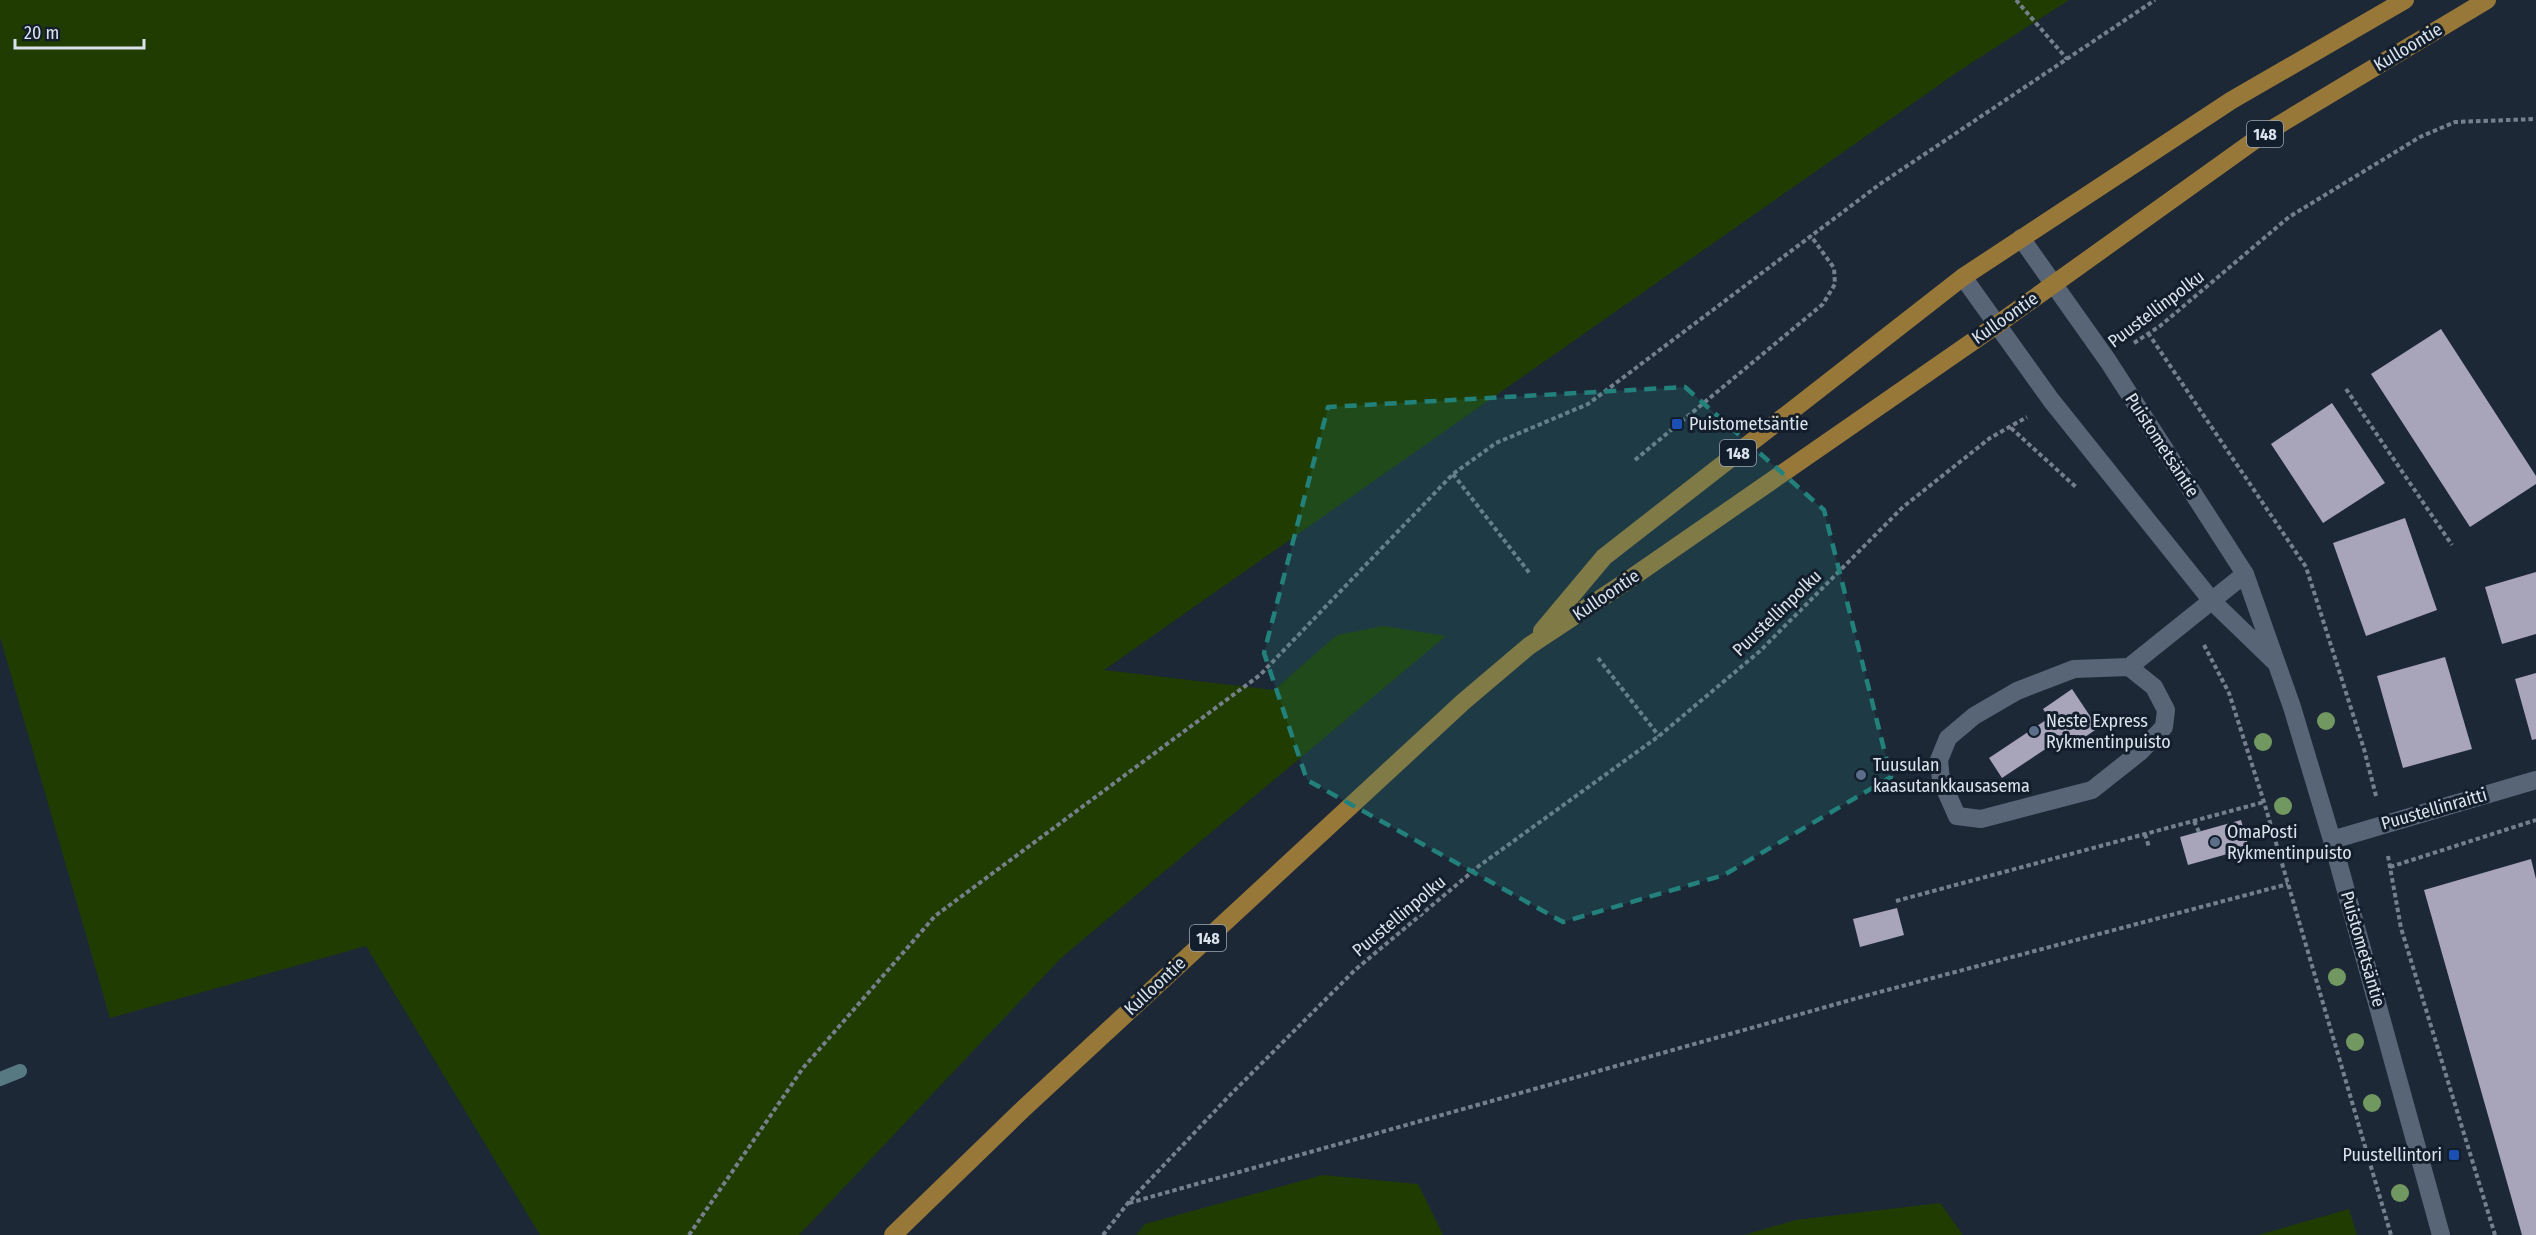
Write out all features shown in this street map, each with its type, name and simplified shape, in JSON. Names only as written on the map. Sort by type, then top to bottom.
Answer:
[{"type":"main road","name":"Kulloontie","points":[[1529,646],[1604,557],[1963,277],[2232,100],[2405,0]]},
{"type":"main road","name":"Kulloontie","points":[[893,1235],[1021,1111],[1446,718],[1529,646],[1624,583],[1998,324],[2262,135],[2487,0]]},
{"type":"street","name":"Puistometsäntie","points":[[2021,238],[2108,361],[2245,574],[2278,665],[2332,840],[2441,1235]]},
{"type":"street","name":"Puistometsäntie","points":[[1963,277],[2051,400],[2212,601],[2278,665]]},
{"type":"street","points":[[2128,667],[2154,687],[2166,710],[2164,727],[2140,752],[2092,790],[1981,819],[1957,816],[1941,780],[1939,760],[1948,738],[1974,716],[2017,692],[2074,669],[2128,667],[2245,574]]},
{"type":"street","name":"Puustellinraitti","points":[[2332,840],[2536,780]]},
{"type":"path","points":[[2016,0],[2067,59]]},
{"type":"path","points":[[689,1235],[803,1068],[935,915],[1260,675],[1453,474],[1496,443],[1588,404],[1880,184],[2155,0]]},
{"type":"path","name":"Puustellinpolku","points":[[2108,361],[2160,326],[2289,217],[2420,137],[2455,122],[2536,119]]},
{"type":"path","points":[[1635,460],[1823,304],[1835,284],[1834,268],[1811,236]]},
{"type":"path","points":[[2148,333],[2306,567],[2364,749],[2382,824],[2401,928],[2495,1235]]},
{"type":"path","points":[[2346,389],[2452,545]]},
{"type":"path","name":"Puustellinpolku","points":[[1103,1235],[1128,1203],[1231,1094],[1355,970],[1479,866],[1659,736],[1760,651],[1903,507],[1990,438],[2011,428],[2051,400]]},
{"type":"path","points":[[2011,428],[2082,494]]},
{"type":"path","points":[[1453,474],[1531,575]]},
{"type":"path","points":[[2189,620],[2229,693],[2264,802],[2391,1235]]},
{"type":"path","points":[[1598,658],[1659,736]]},
{"type":"path","points":[[1896,901],[2264,802]]},
{"type":"path","points":[[2390,867],[2536,820]]},
{"type":"path","points":[[2194,821],[2199,832]]},
{"type":"path","points":[[2145,834],[2149,846]]},
{"type":"path","points":[[1128,1203],[1860,997],[2288,884]]},
{"type":"highlighted area","points":[[1685,387],[1824,510],[1891,777],[1724,875],[1563,922],[1307,780],[1264,653],[1328,407]]},
{"type":"green space","points":[[0,0],[2069,0],[1959,71],[1104,670],[1274,690],[1337,635],[1383,626],[1446,636],[1061,958],[799,1235],[540,1235],[366,946],[110,1018],[0,637]]},
{"type":"green space","points":[[1323,1175],[1418,1184],[1443,1235],[1136,1235],[1145,1224]]},
{"type":"green space","points":[[1940,1203],[1963,1235],[1744,1235],[1796,1220]]},
{"type":"green space","points":[[2349,1209],[2357,1235],[2258,1235]]},
{"type":"building","points":[[2441,329],[2536,476],[2536,484],[2470,527],[2371,374]]},
{"type":"building","points":[[2332,403],[2385,483],[2323,523],[2271,444]]},
{"type":"building","points":[[2405,518],[2437,610],[2366,636],[2333,543]]},
{"type":"building","points":[[2536,572],[2536,634],[2502,644],[2485,587]]},
{"type":"building","points":[[2445,657],[2472,749],[2403,768],[2377,676]]},
{"type":"building","points":[[2536,673],[2536,739],[2532,740],[2515,679]]},
{"type":"building","points":[[2072,689],[2098,728],[2069,748],[2062,738],[2002,778],[1989,758],[2049,718],[2043,709]]},
{"type":"building","name":"OmaPosti Rykmentinpuisto","points":[[2241,820],[2249,848],[2188,865],[2180,837]]},
{"type":"building","points":[[2531,859],[2536,879],[2536,1235],[2522,1235],[2424,890]]},
{"type":"building","points":[[1897,908],[1904,935],[1860,947],[1853,919]]},
{"type":"waterway","points":[[0,1079],[20,1071]]},
{"type":"place","name":"Puistometsäntie","points":[[1677,424]]},
{"type":"place","name":"Neste Express Rykmentinpuisto","points":[[2034,731]]},
{"type":"place","name":"Tuusulan kaasutankkausasema","points":[[1861,775]]},
{"type":"place","name":"OmaPosti Rykmentinpuisto","points":[[2215,842]]},
{"type":"place","name":"Puustellintori","points":[[2454,1155]]}]
